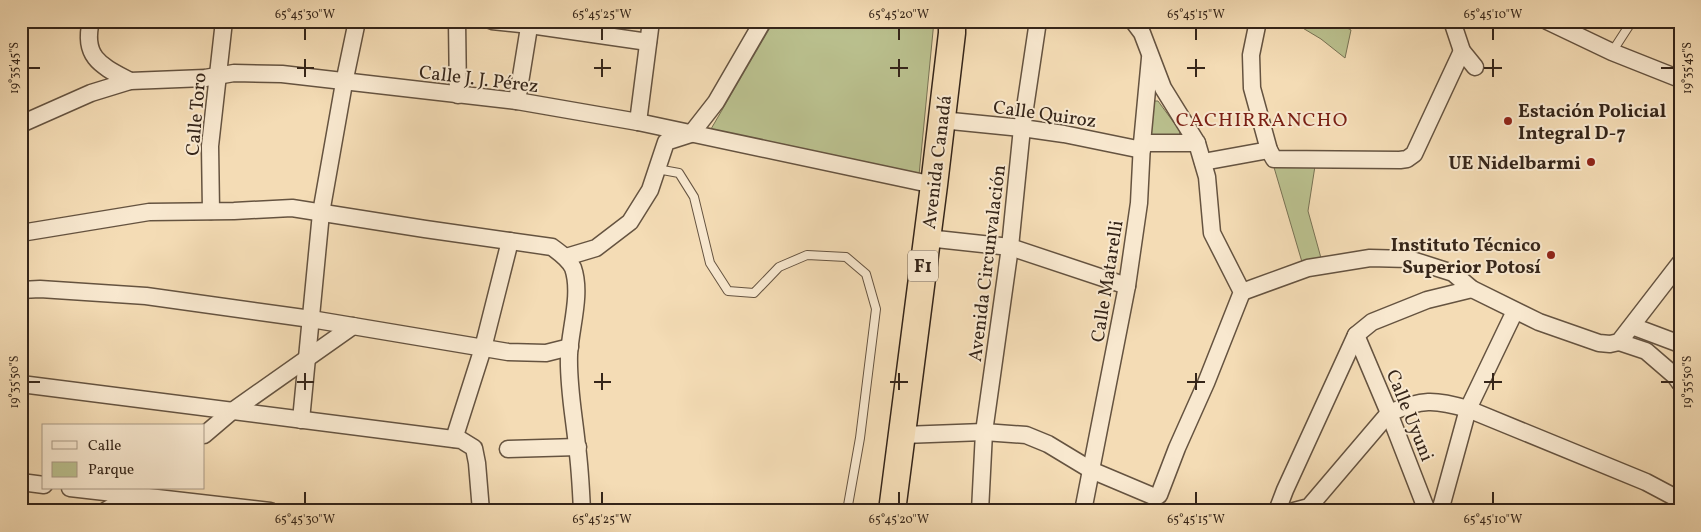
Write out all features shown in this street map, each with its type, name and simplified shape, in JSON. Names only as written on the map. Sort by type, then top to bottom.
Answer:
[{"type":"highway","name":"Avenida Canadá","points":[[892,511],[934,186],[952,21]]},
{"type":"street","points":[[91,21],[89,31],[90,47],[98,62],[130,81]]},
{"type":"street","name":"Calle Toro","points":[[211,211],[210,146],[224,21]]},
{"type":"street","points":[[301,420],[321,212],[344,83],[358,21]]},
{"type":"street","points":[[457,21],[458,95]]},
{"type":"street","points":[[492,21],[530,23],[648,42]]},
{"type":"street","points":[[638,122],[651,21]]},
{"type":"street","points":[[566,257],[596,248],[630,222],[650,190],[666,142],[691,134],[716,102],[763,21]]},
{"type":"street","name":"Avenida Circunvalación","points":[[980,511],[984,432],[1010,247],[1022,128],[1038,21]]},
{"type":"street","points":[[1133,21],[1142,33],[1163,88],[1197,143],[1207,177],[1212,234],[1242,292]]},
{"type":"street","points":[[1258,21],[1251,55],[1252,88],[1271,154]]},
{"type":"street","points":[[1452,21],[1462,51],[1475,68]]},
{"type":"street","points":[[1548,21],[1612,52],[1680,79]]},
{"type":"street","points":[[517,101],[530,23]]},
{"type":"street","points":[[1204,162],[1271,154],[1407,159],[1414,154],[1462,51]]},
{"type":"street","name":"Calle Matarelli","points":[[1083,511],[1127,286],[1138,203],[1150,56]]},
{"type":"street","name":"Calle J. J. Pérez","points":[[21,124],[91,93],[130,81],[205,78],[234,73],[282,74],[344,83],[517,101],[638,122],[934,186]]},
{"type":"street","name":"Calle Quiroz","points":[[941,120],[1022,128],[1142,147],[1197,143]]},
{"type":"street","points":[[21,233],[149,212],[292,208],[425,230],[552,247],[566,257],[573,268],[575,283],[576,303],[570,347],[570,387],[578,447],[582,511]]},
{"type":"street","points":[[927,238],[1010,247],[1127,286]]},
{"type":"street","points":[[454,439],[483,348],[510,241]]},
{"type":"street","points":[[902,435],[984,432],[1026,435],[1048,444],[1092,470],[1155,497],[1160,495],[1177,448],[1206,383],[1242,292],[1308,268],[1370,258],[1409,259],[1453,273],[1472,289],[1539,322],[1599,343],[1615,343],[1646,352],[1675,376],[1680,383]]},
{"type":"street","points":[[1615,343],[1632,326],[1680,263]]},
{"type":"street","points":[[21,290],[40,289],[146,296],[353,326],[508,352],[546,353],[570,347]]},
{"type":"street","points":[[1472,289],[1418,303],[1372,322],[1356,335],[1289,481],[1285,510],[1309,507],[1390,414],[1404,407],[1424,401],[1448,403],[1468,410],[1646,482],[1680,500]]},
{"type":"street","points":[[1440,511],[1468,410],[1515,311]]},
{"type":"street","points":[[205,434],[231,412],[353,326]]},
{"type":"street","points":[[1632,326],[1680,344]]},
{"type":"street","name":"Calle Uyuni","points":[[1356,335],[1390,414],[1427,511]]},
{"type":"street","points":[[21,384],[461,440],[474,448],[481,511]]},
{"type":"street","points":[[508,449],[578,447]]},
{"type":"street","points":[[21,482],[42,485]]},
{"type":"street","points":[[103,490],[136,492],[270,511]]},
{"type":"street","points":[[105,511],[136,492]]},
{"type":"lane","points":[[1612,52],[1632,21]]},
{"type":"lane","points":[[657,169],[679,173],[694,196],[710,263],[728,291],[754,293],[779,267],[807,255],[846,257],[866,274],[876,309],[860,438],[847,511]]},
{"type":"green space","points":[[774,21],[934,21],[919,175],[711,129]]},
{"type":"green space","points":[[1291,21],[1334,21],[1351,30],[1345,58],[1321,39]]},
{"type":"green space","points":[[1153,101],[1158,101],[1180,131],[1179,137],[1151,138]]},
{"type":"green space","points":[[1273,164],[1315,166],[1308,211],[1321,258],[1302,262]]},
{"type":"place","name":"Estación Policial Integral D-7","points":[[1508,121]]},
{"type":"place","name":"UE Nidelbarmi","points":[[1591,162]]},
{"type":"place","name":"Instituto Técnico Superior Potosí","points":[[1551,255]]},
{"type":"district","name":"CACHIRRANCHO","points":[[1262,119]]}]
